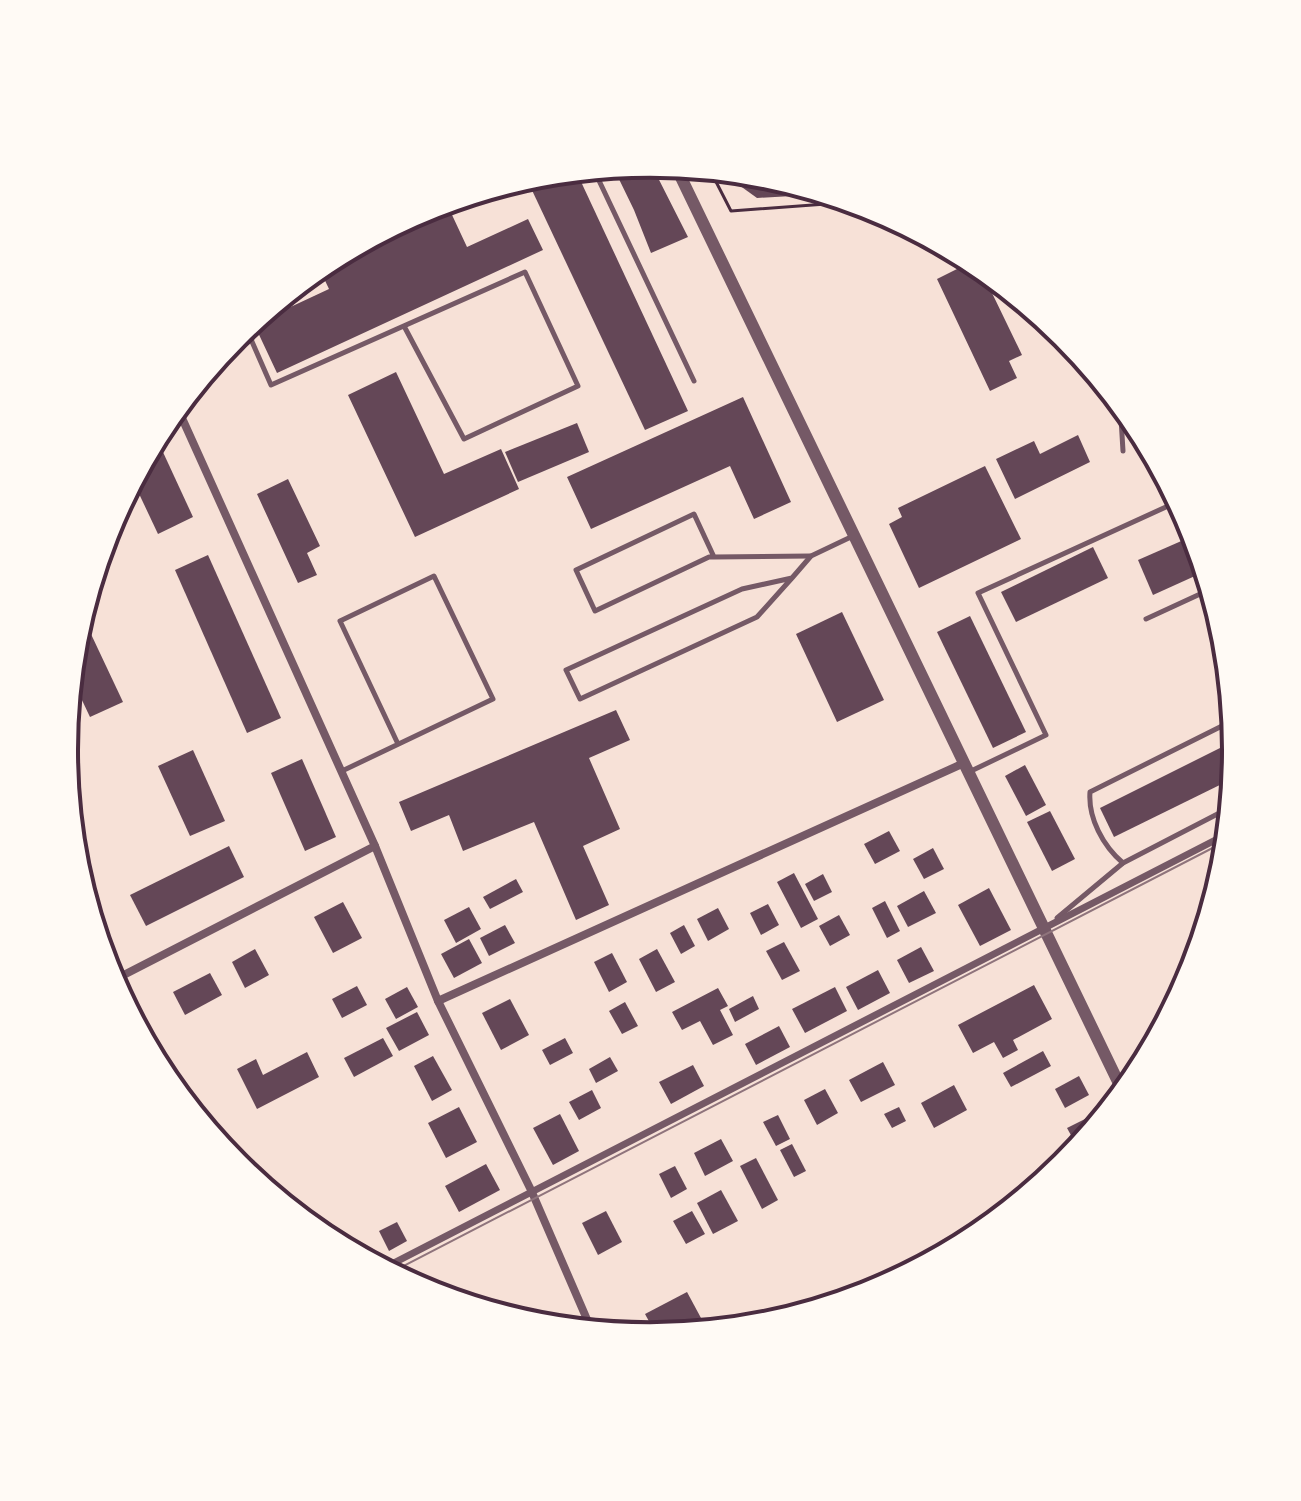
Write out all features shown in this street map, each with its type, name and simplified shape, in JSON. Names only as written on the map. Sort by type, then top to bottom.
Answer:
[{"type":"street","points":[[682,179],[1118,1081]]},
{"type":"street","points":[[183,420],[375,846],[438,1001],[531,1190],[587,1319]]},
{"type":"street","points":[[438,1001],[966,768]]},
{"type":"street","points":[[394,1263],[1216,840]]},
{"type":"street","points":[[124,975],[375,846]]},
{"type":"lane","points":[[599,181],[694,381]]},
{"type":"lane","points":[[252,341],[271,385],[525,272],[578,386],[464,439],[404,326]]},
{"type":"lane","points":[[1121,424],[1123,451]]},
{"type":"lane","points":[[966,768],[1046,735],[978,593],[1168,506]]},
{"type":"lane","points":[[714,557],[694,514],[576,570],[595,611],[709,557],[714,557],[811,556]]},
{"type":"lane","points":[[792,578],[742,589],[566,670],[580,699],[757,617],[792,578],[811,556],[854,536]]},
{"type":"lane","points":[[341,771],[398,744],[493,699],[434,576],[340,621],[398,744]]},
{"type":"lane","points":[[1146,619],[1201,594]]},
{"type":"lane","points":[[1123,863],[1110,851],[1089,808],[1090,792],[1222,726]]},
{"type":"lane","points":[[1044,929],[1123,863],[1219,813]]},
{"type":"path","points":[[716,182],[731,211],[822,204]]},
{"type":"building","points":[[658,178],[688,237],[651,253],[619,179]]},
{"type":"building","points":[[581,182],[688,411],[645,430],[532,191]]},
{"type":"building","points":[[739,185],[791,196],[757,198]]},
{"type":"building","points":[[452,214],[467,247],[528,219],[543,250],[277,373],[259,334],[286,309],[329,289],[324,280],[332,274],[397,237]]},
{"type":"building","points":[[959,268],[990,290],[1022,355],[1009,361],[1017,378],[990,391],[937,279]]},
{"type":"building","points":[[396,372],[444,474],[501,449],[519,489],[415,537],[348,395]]},
{"type":"building","points":[[743,397],[791,502],[754,519],[730,466],[591,529],[567,477]]},
{"type":"building","points":[[577,423],[589,452],[518,482],[505,452]]},
{"type":"building","points":[[1078,435],[1090,462],[1015,499],[996,459],[1034,441],[1040,454]]},
{"type":"building","points":[[163,451],[193,517],[158,534],[139,494]]},
{"type":"building","points":[[985,466],[1021,539],[919,588],[889,524],[902,517],[898,508]]},
{"type":"building","points":[[288,479],[320,546],[307,553],[317,575],[298,583],[257,494]]},
{"type":"building","points":[[1183,540],[1196,576],[1153,595],[1138,560]]},
{"type":"building","points":[[1093,547],[1108,578],[1016,622],[1001,592]]},
{"type":"building","points":[[208,555],[281,718],[247,733],[175,570]]},
{"type":"building","points":[[842,612],[884,700],[837,722],[796,634]]},
{"type":"building","points":[[970,616],[1026,732],[993,748],[937,632]]},
{"type":"building","points":[[90,633],[123,702],[90,717],[81,697]]},
{"type":"building","points":[[616,710],[630,740],[589,758],[620,829],[583,846],[609,905],[576,920],[534,822],[463,851],[449,815],[411,831],[399,802]]},
{"type":"building","points":[[1223,747],[1222,784],[1114,837],[1100,808]]},
{"type":"building","points":[[193,750],[225,821],[190,836],[158,766]]},
{"type":"building","points":[[302,759],[336,837],[305,851],[271,773]]},
{"type":"building","points":[[1025,765],[1046,805],[1026,816],[1005,776]]},
{"type":"building","points":[[1050,811],[1075,859],[1052,871],[1027,822]]},
{"type":"building","points":[[889,831],[900,851],[875,864],[864,844]]},
{"type":"building","points":[[229,846],[244,877],[146,926],[130,895]]},
{"type":"building","points":[[933,848],[944,869],[924,879],[913,859]]},
{"type":"building","points":[[794,873],[818,919],[801,928],[777,882]]},
{"type":"building","points":[[823,874],[832,892],[814,901],[805,884]]},
{"type":"building","points":[[516,879],[523,892],[490,909],[483,897]]},
{"type":"building","points":[[989,888],[1011,930],[980,946],[958,905]]},
{"type":"building","points":[[924,891],[936,913],[908,927],[897,906]]},
{"type":"building","points":[[885,901],[900,931],[887,938],[872,908]]},
{"type":"building","points":[[343,902],[362,938],[333,953],[314,917]]},
{"type":"building","points":[[768,904],[779,925],[761,935],[750,913]]},
{"type":"building","points":[[469,907],[481,929],[456,943],[444,920]]},
{"type":"building","points":[[718,908],[729,929],[708,941],[697,919]]},
{"type":"building","points":[[839,915],[850,935],[830,946],[819,926]]},
{"type":"building","points":[[505,925],[515,943],[489,956],[480,938]]},
{"type":"building","points":[[684,925],[695,946],[681,954],[670,933]]},
{"type":"building","points":[[469,939],[482,963],[454,978],[441,954]]},
{"type":"building","points":[[784,942],[800,971],[782,980],[766,951]]},
{"type":"building","points":[[921,947],[934,971],[909,983],[897,960]]},
{"type":"building","points":[[255,949],[269,975],[245,988],[232,962]]},
{"type":"building","points":[[657,949],[675,982],[656,992],[639,959]]},
{"type":"building","points":[[612,953],[627,982],[609,992],[594,962]]},
{"type":"building","points":[[878,970],[890,993],[858,1010],[846,987]]},
{"type":"building","points":[[210,973],[222,995],[185,1015],[173,992]]},
{"type":"building","points":[[1034,985],[1052,1019],[1013,1040],[1018,1050],[1003,1058],[994,1042],[973,1053],[958,1025]]},
{"type":"building","points":[[357,986],[367,1005],[342,1018],[332,999]]},
{"type":"building","points":[[407,987],[418,1007],[396,1019],[385,999]]},
{"type":"building","points":[[835,987],[847,1011],[805,1033],[792,1009]]},
{"type":"building","points":[[718,988],[728,1006],[720,1010],[733,1035],[713,1045],[700,1021],[682,1030],[672,1012]]},
{"type":"building","points":[[753,996],[759,1009],[735,1022],[729,1009]]},
{"type":"building","points":[[510,999],[529,1035],[501,1050],[482,1013]]},
{"type":"building","points":[[625,1002],[638,1026],[622,1034],[609,1011]]},
{"type":"building","points":[[417,1012],[429,1035],[399,1051],[386,1028]]},
{"type":"building","points":[[779,1026],[790,1047],[756,1065],[745,1044]]},
{"type":"building","points":[[383,1038],[393,1056],[354,1077],[344,1058]]},
{"type":"building","points":[[565,1038],[573,1053],[550,1065],[542,1050]]},
{"type":"building","points":[[1043,1051],[1051,1066],[1011,1087],[1003,1073]]},
{"type":"building","points":[[307,1052],[319,1077],[257,1109],[237,1069],[256,1059],[263,1075]]},
{"type":"building","points":[[433,1056],[452,1090],[432,1101],[414,1066]]},
{"type":"building","points":[[610,1057],[618,1071],[596,1083],[589,1069]]},
{"type":"building","points":[[883,1062],[895,1085],[861,1102],[849,1080]]},
{"type":"building","points":[[693,1065],[704,1086],[671,1104],[659,1082]]},
{"type":"building","points":[[1079,1076],[1089,1095],[1065,1108],[1055,1089]]},
{"type":"building","points":[[954,1085],[967,1110],[934,1128],[921,1103]]},
{"type":"building","points":[[825,1089],[838,1113],[817,1125],[804,1100]]},
{"type":"building","points":[[592,1090],[601,1108],[579,1120],[569,1102]]},
{"type":"building","points":[[459,1107],[477,1142],[446,1158],[428,1123]]},
{"type":"building","points":[[899,1107],[906,1121],[892,1128],[884,1114]]},
{"type":"building","points":[[560,1114],[579,1151],[553,1165],[533,1128]]},
{"type":"building","points":[[778,1115],[790,1139],[776,1146],[763,1122]]},
{"type":"building","points":[[1091,1116],[1072,1137],[1067,1128]]},
{"type":"building","points":[[721,1139],[733,1161],[705,1176],[694,1153]]},
{"type":"building","points":[[792,1144],[806,1171],[794,1177],[780,1150]]},
{"type":"building","points":[[756,1158],[778,1200],[762,1209],[740,1166]]},
{"type":"building","points":[[486,1164],[500,1190],[459,1212],[445,1186]]},
{"type":"building","points":[[675,1166],[687,1189],[671,1198],[659,1174]]},
{"type":"building","points":[[721,1190],[738,1221],[713,1234],[697,1203]]},
{"type":"building","points":[[606,1211],[622,1242],[598,1255],[582,1223]]},
{"type":"building","points":[[692,1211],[705,1234],[686,1244],[673,1221]]},
{"type":"building","points":[[397,1222],[407,1241],[389,1251],[379,1231]]},
{"type":"building","points":[[687,1292],[702,1320],[650,1323],[645,1314]]},
{"type":"tram line","points":[[403,1266],[1214,847]]}]
